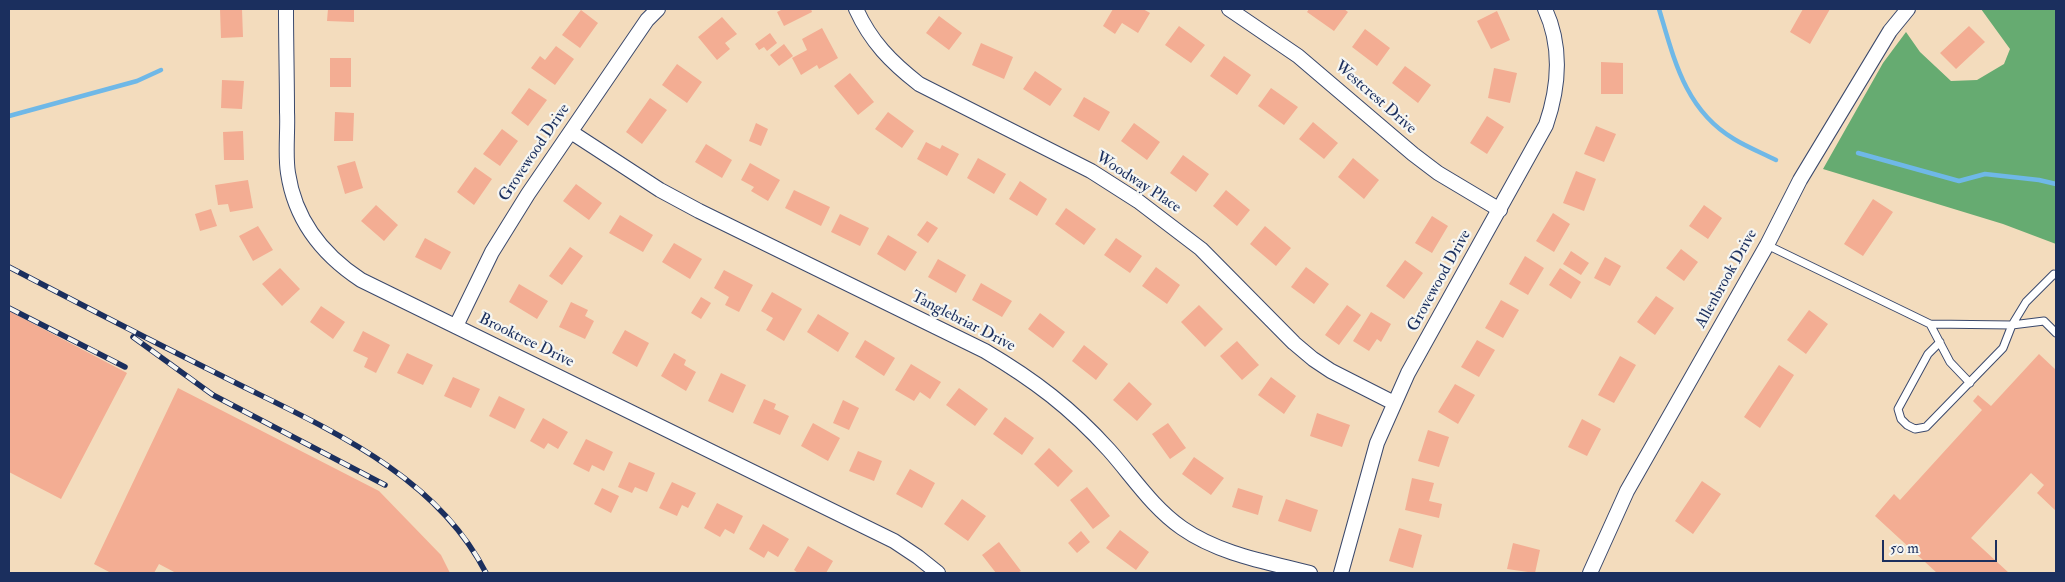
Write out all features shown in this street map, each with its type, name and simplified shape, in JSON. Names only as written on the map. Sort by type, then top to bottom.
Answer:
[{"type":"street","name":"Brooktree Drive","points":[[286,9],[288,173],[296,204],[305,224],[325,252],[341,267],[361,280],[894,541],[918,556],[938,573]]},
{"type":"street","name":"Grovewood Drive","points":[[456,326],[492,252],[528,194],[648,20],[658,9]]},
{"type":"street","name":"Woodway Place","points":[[856,9],[874,41],[894,65],[919,84],[1091,171],[1138,200],[1200,249],[1294,343],[1314,359],[1331,371],[1394,403]]},
{"type":"street","name":"Westcrest Drive","points":[[1229,9],[1298,56],[1413,154],[1438,172],[1500,210]]},
{"type":"street","name":"Grovewood Drive","points":[[1341,573],[1368,471],[1394,403],[1408,373],[1539,140],[1554,102],[1558,72],[1554,36],[1545,9]]},
{"type":"street","name":"Allenbrook Drive","points":[[1590,573],[1626,492],[1767,245],[1800,180],[1890,31],[1908,9]]},
{"type":"street","name":"Tanglebriar Drive","points":[[570,132],[660,190],[985,351],[1018,371],[1081,420],[1110,451],[1156,508],[1182,528],[1210,544],[1238,555],[1310,573]]},
{"type":"lane","points":[[1767,245],[1930,324],[2012,325],[2044,320],[2056,333]]},
{"type":"lane","points":[[1940,342],[1928,354],[1898,409],[1901,419],[1907,425],[1915,428],[1926,426],[2003,348],[2012,325],[2026,302],[2054,274],[2056,276]]},
{"type":"lane","points":[[1930,324],[1950,362],[1970,383]]},
{"type":"green space","points":[[1981,9],[2056,9],[2056,244],[2003,224],[1823,169],[1883,63],[1906,32],[1920,52],[1951,81],[1977,80],[2004,64],[2010,49]]},
{"type":"building","points":[[220,9],[242,9],[243,37],[221,38]]},
{"type":"building","points":[[328,9],[354,9],[354,22],[327,21]]},
{"type":"building","points":[[783,9],[811,9],[812,12],[784,26],[777,12]]},
{"type":"building","points":[[1113,9],[1143,9],[1150,13],[1138,33],[1122,23],[1115,34],[1103,26]]},
{"type":"building","points":[[1309,9],[1344,9],[1348,12],[1334,31],[1307,12]]},
{"type":"building","points":[[1803,9],[1830,9],[1810,44],[1790,32]]},
{"type":"building","points":[[581,10],[598,23],[580,48],[562,35]]},
{"type":"building","points":[[1497,11],[1510,40],[1491,49],[1477,21]]},
{"type":"building","points":[[939,16],[962,33],[949,50],[926,33]]},
{"type":"building","points":[[722,17],[737,34],[725,43],[730,49],[717,60],[698,37]]},
{"type":"building","points":[[1179,26],[1205,45],[1191,63],[1165,45]]},
{"type":"building","points":[[1969,26],[1985,42],[1956,69],[1940,53]]},
{"type":"building","points":[[822,28],[838,58],[819,69],[817,65],[801,75],[792,58],[807,50],[802,39]]},
{"type":"building","points":[[1365,29],[1390,48],[1377,66],[1352,47]]},
{"type":"building","points":[[770,33],[777,43],[767,51],[764,47],[759,50],[755,44]]},
{"type":"building","points":[[981,43],[1013,57],[1004,79],[972,65]]},
{"type":"building","points":[[784,44],[793,56],[779,66],[770,55]]},
{"type":"building","points":[[556,46],[574,59],[555,85],[531,68],[540,56],[545,60]]},
{"type":"building","points":[[1224,56],[1251,75],[1237,95],[1210,76]]},
{"type":"building","points":[[330,58],[351,58],[351,87],[330,87]]},
{"type":"building","points":[[1601,62],[1623,63],[1623,94],[1601,94]]},
{"type":"building","points":[[677,64],[702,82],[687,103],[662,85]]},
{"type":"building","points":[[1405,66],[1431,85],[1418,103],[1392,83]]},
{"type":"building","points":[[1494,68],[1517,73],[1510,103],[1488,98]]},
{"type":"building","points":[[1035,71],[1062,89],[1050,106],[1023,89]]},
{"type":"building","points":[[850,73],[874,102],[858,115],[834,86]]},
{"type":"building","points":[[222,80],[244,81],[242,109],[221,108]]},
{"type":"building","points":[[529,88],[547,100],[528,126],[511,113]]},
{"type":"building","points":[[1271,88],[1298,107],[1284,125],[1258,106]]},
{"type":"building","points":[[1084,97],[1110,112],[1099,131],[1073,116]]},
{"type":"building","points":[[650,98],[667,110],[642,144],[626,132]]},
{"type":"building","points":[[335,112],[354,113],[353,141],[334,141]]},
{"type":"building","points":[[888,112],[914,131],[902,148],[875,129]]},
{"type":"building","points":[[1487,116],[1504,127],[1487,154],[1470,143]]},
{"type":"building","points":[[1313,122],[1338,143],[1324,159],[1299,139]]},
{"type":"building","points":[[756,123],[768,129],[761,146],[749,141]]},
{"type":"building","points":[[1134,123],[1160,142],[1147,160],[1121,141]]},
{"type":"building","points":[[1596,126],[1616,134],[1604,162],[1584,154]]},
{"type":"building","points":[[502,129],[518,141],[500,166],[483,154]]},
{"type":"building","points":[[243,131],[244,160],[224,160],[223,132]]},
{"type":"building","points":[[926,142],[940,149],[942,145],[959,154],[947,176],[917,159]]},
{"type":"building","points":[[706,144],[732,160],[722,178],[695,162]]},
{"type":"building","points":[[1183,155],[1209,174],[1196,192],[1170,173]]},
{"type":"building","points":[[978,158],[1006,174],[994,194],[967,178]]},
{"type":"building","points":[[1353,158],[1379,180],[1364,199],[1338,177]]},
{"type":"building","points":[[355,161],[363,188],[345,194],[337,166]]},
{"type":"building","points":[[750,163],[780,180],[768,201],[751,191],[754,187],[741,180]]},
{"type":"building","points":[[475,167],[492,179],[474,205],[457,192]]},
{"type":"building","points":[[1576,171],[1596,179],[1584,211],[1563,203]]},
{"type":"building","points":[[248,180],[253,208],[230,212],[228,204],[218,205],[215,185]]},
{"type":"building","points":[[1020,181],[1047,199],[1037,216],[1009,199]]},
{"type":"building","points":[[576,184],[602,203],[589,220],[563,201]]},
{"type":"building","points":[[794,190],[830,207],[821,226],[785,208]]},
{"type":"building","points":[[1226,190],[1250,210],[1237,226],[1213,206]]},
{"type":"building","points":[[1873,199],[1893,212],[1863,256],[1844,244]]},
{"type":"building","points":[[376,205],[398,225],[384,241],[361,221]]},
{"type":"building","points":[[1704,205],[1722,218],[1708,239],[1689,226]]},
{"type":"building","points":[[1066,208],[1096,229],[1084,245],[1055,224]]},
{"type":"building","points":[[211,209],[217,226],[200,231],[195,214]]},
{"type":"building","points":[[1553,213],[1570,224],[1554,252],[1536,241]]},
{"type":"building","points":[[840,214],[869,228],[860,246],[831,232]]},
{"type":"building","points":[[620,215],[653,235],[643,252],[609,233]]},
{"type":"building","points":[[1432,216],[1448,226],[1432,253],[1415,243]]},
{"type":"building","points":[[927,221],[938,228],[928,243],[917,235]]},
{"type":"building","points":[[258,226],[273,250],[253,261],[239,236]]},
{"type":"building","points":[[1265,226],[1291,248],[1276,266],[1250,244]]},
{"type":"building","points":[[888,235],[917,252],[905,271],[877,254]]},
{"type":"building","points":[[425,238],[451,252],[441,270],[415,257]]},
{"type":"building","points":[[1116,238],[1142,256],[1130,273],[1104,255]]},
{"type":"building","points":[[674,243],[702,259],[690,279],[662,262]]},
{"type":"building","points":[[570,247],[583,256],[562,285],[549,276]]},
{"type":"building","points":[[1681,249],[1698,262],[1684,281],[1666,268]]},
{"type":"building","points":[[1571,251],[1589,263],[1581,275],[1563,264]]},
{"type":"building","points":[[1525,256],[1544,268],[1528,295],[1509,284]]},
{"type":"building","points":[[1605,257],[1621,266],[1610,286],[1594,278]]},
{"type":"building","points":[[938,259],[966,275],[956,293],[928,277]]},
{"type":"building","points":[[1405,260],[1423,273],[1404,299],[1386,286]]},
{"type":"building","points":[[1156,267],[1180,285],[1167,304],[1142,286]]},
{"type":"building","points":[[1306,267],[1329,284],[1314,304],[1291,287]]},
{"type":"building","points":[[280,268],[300,289],[282,306],[262,284]]},
{"type":"building","points":[[1560,268],[1581,282],[1571,299],[1549,285]]},
{"type":"building","points":[[724,270],[753,285],[739,312],[725,305],[729,297],[714,288]]},
{"type":"building","points":[[981,283],[1012,301],[1002,317],[972,300]]},
{"type":"building","points":[[519,284],[548,301],[537,319],[509,302]]},
{"type":"building","points":[[772,292],[802,309],[784,341],[766,330],[773,318],[761,311]]},
{"type":"building","points":[[1656,296],[1674,308],[1655,335],[1637,322]]},
{"type":"building","points":[[701,297],[711,303],[701,319],[691,313]]},
{"type":"building","points":[[1501,300],[1519,310],[1503,338],[1485,328]]},
{"type":"building","points":[[571,302],[588,310],[585,316],[594,321],[585,339],[559,327]]},
{"type":"building","points":[[1199,305],[1223,329],[1205,347],[1181,322]]},
{"type":"building","points":[[1347,305],[1361,315],[1339,345],[1325,335]]},
{"type":"building","points":[[321,306],[345,322],[333,339],[310,322]]},
{"type":"building","points":[[1809,310],[1828,324],[1806,354],[1787,340]]},
{"type":"building","points":[[9,311],[127,373],[61,499],[9,472]]},
{"type":"building","points":[[1371,312],[1391,324],[1381,342],[1377,339],[1369,351],[1353,341]]},
{"type":"building","points":[[1040,313],[1065,332],[1053,348],[1028,329]]},
{"type":"building","points":[[818,314],[849,333],[838,352],[807,332]]},
{"type":"building","points":[[625,330],[649,343],[637,367],[612,353]]},
{"type":"building","points":[[363,331],[390,345],[376,373],[364,367],[368,358],[353,351]]},
{"type":"building","points":[[865,340],[895,358],[884,376],[855,357]]},
{"type":"building","points":[[1477,340],[1495,350],[1479,377],[1461,367]]},
{"type":"building","points":[[1237,341],[1259,365],[1242,380],[1220,356]]},
{"type":"building","points":[[1084,345],[1108,364],[1096,380],[1072,361]]},
{"type":"building","points":[[407,353],[433,365],[423,385],[397,373]]},
{"type":"building","points":[[674,353],[686,360],[684,365],[696,372],[686,391],[661,376]]},
{"type":"building","points":[[2039,354],[2056,370],[2056,511],[2037,493],[2044,485],[2031,473],[1971,538],[2009,573],[1937,573],[1875,516],[1894,494],[1900,500],[1982,410],[1973,401],[1978,395],[1991,406]]},
{"type":"building","points":[[1620,356],[1636,365],[1614,403],[1598,395]]},
{"type":"building","points":[[911,364],[941,382],[930,399],[920,392],[914,401],[895,390]]},
{"type":"building","points":[[1779,365],[1794,375],[1760,428],[1744,417]]},
{"type":"building","points":[[721,373],[746,385],[733,413],[708,401]]},
{"type":"building","points":[[453,377],[480,389],[471,408],[444,396]]},
{"type":"building","points":[[1271,377],[1296,396],[1284,414],[1258,395]]},
{"type":"building","points":[[1129,382],[1152,404],[1137,421],[1113,400]]},
{"type":"building","points":[[1455,384],[1475,395],[1458,424],[1438,412]]},
{"type":"building","points":[[178,388],[379,491],[441,555],[450,573],[176,573],[159,564],[154,573],[111,573],[94,564]]},
{"type":"building","points":[[959,388],[988,409],[975,426],[946,405]]},
{"type":"building","points":[[499,396],[525,409],[515,429],[489,416]]},
{"type":"building","points":[[764,399],[776,404],[774,409],[789,416],[780,435],[753,423]]},
{"type":"building","points":[[843,400],[859,408],[849,430],[833,423]]},
{"type":"building","points":[[1317,413],[1350,425],[1342,447],[1310,436]]},
{"type":"building","points":[[1005,417],[1034,438],[1022,455],[993,434]]},
{"type":"building","points":[[543,418],[568,432],[558,449],[548,443],[544,449],[530,441]]},
{"type":"building","points":[[1582,419],[1601,429],[1587,456],[1568,447]]},
{"type":"building","points":[[813,423],[840,438],[828,461],[801,446]]},
{"type":"building","points":[[1168,423],[1186,448],[1170,459],[1152,434]]},
{"type":"building","points":[[1428,430],[1449,437],[1439,467],[1418,461]]},
{"type":"building","points":[[586,439],[613,452],[604,471],[592,465],[589,472],[573,464]]},
{"type":"building","points":[[1049,448],[1073,471],[1058,487],[1034,464]]},
{"type":"building","points":[[858,451],[882,461],[874,481],[849,471]]},
{"type":"building","points":[[1194,457],[1224,478],[1211,495],[1182,474]]},
{"type":"building","points":[[629,462],[655,473],[647,492],[635,487],[632,493],[618,487]]},
{"type":"building","points":[[910,469],[935,483],[922,508],[896,494]]},
{"type":"building","points":[[1412,478],[1434,483],[1429,501],[1442,504],[1439,518],[1405,510]]},
{"type":"building","points":[[1702,481],[1721,494],[1693,534],[1675,521]]},
{"type":"building","points":[[672,482],[696,493],[688,508],[682,505],[677,516],[659,508]]},
{"type":"building","points":[[1087,487],[1110,516],[1093,529],[1070,500]]},
{"type":"building","points":[[602,488],[619,496],[611,513],[594,504]]},
{"type":"building","points":[[1238,488],[1263,496],[1258,515],[1232,507]]},
{"type":"building","points":[[962,499],[986,516],[968,541],[944,524]]},
{"type":"building","points":[[1286,499],[1318,510],[1311,532],[1278,521]]},
{"type":"building","points":[[717,503],[743,516],[734,534],[725,529],[720,537],[704,528]]},
{"type":"building","points":[[763,524],[789,539],[778,557],[768,551],[764,558],[749,549]]},
{"type":"building","points":[[1399,528],[1422,535],[1413,568],[1389,561]]},
{"type":"building","points":[[1120,530],[1149,552],[1136,570],[1106,548]]},
{"type":"building","points":[[1081,531],[1090,542],[1077,553],[1068,543]]},
{"type":"building","points":[[999,542],[1021,571],[1017,573],[996,573],[982,555]]},
{"type":"building","points":[[1513,543],[1540,550],[1535,573],[1507,569]]},
{"type":"building","points":[[808,546],[833,561],[826,573],[798,573],[794,570]]},
{"type":"waterway","points":[[1659,9],[1676,64],[1693,98],[1704,113],[1717,127],[1734,139],[1776,160]]},
{"type":"waterway","points":[[9,116],[137,81],[161,70]]},
{"type":"waterway","points":[[1858,153],[1959,181],[1985,174],[2039,180],[2056,184]]},
{"type":"railway","points":[[9,267],[294,412],[369,453],[404,478],[436,505],[463,537],[486,573]]},
{"type":"railway","points":[[9,308],[125,367]]},
{"type":"railway","points":[[133,337],[213,395],[385,485]]}]
